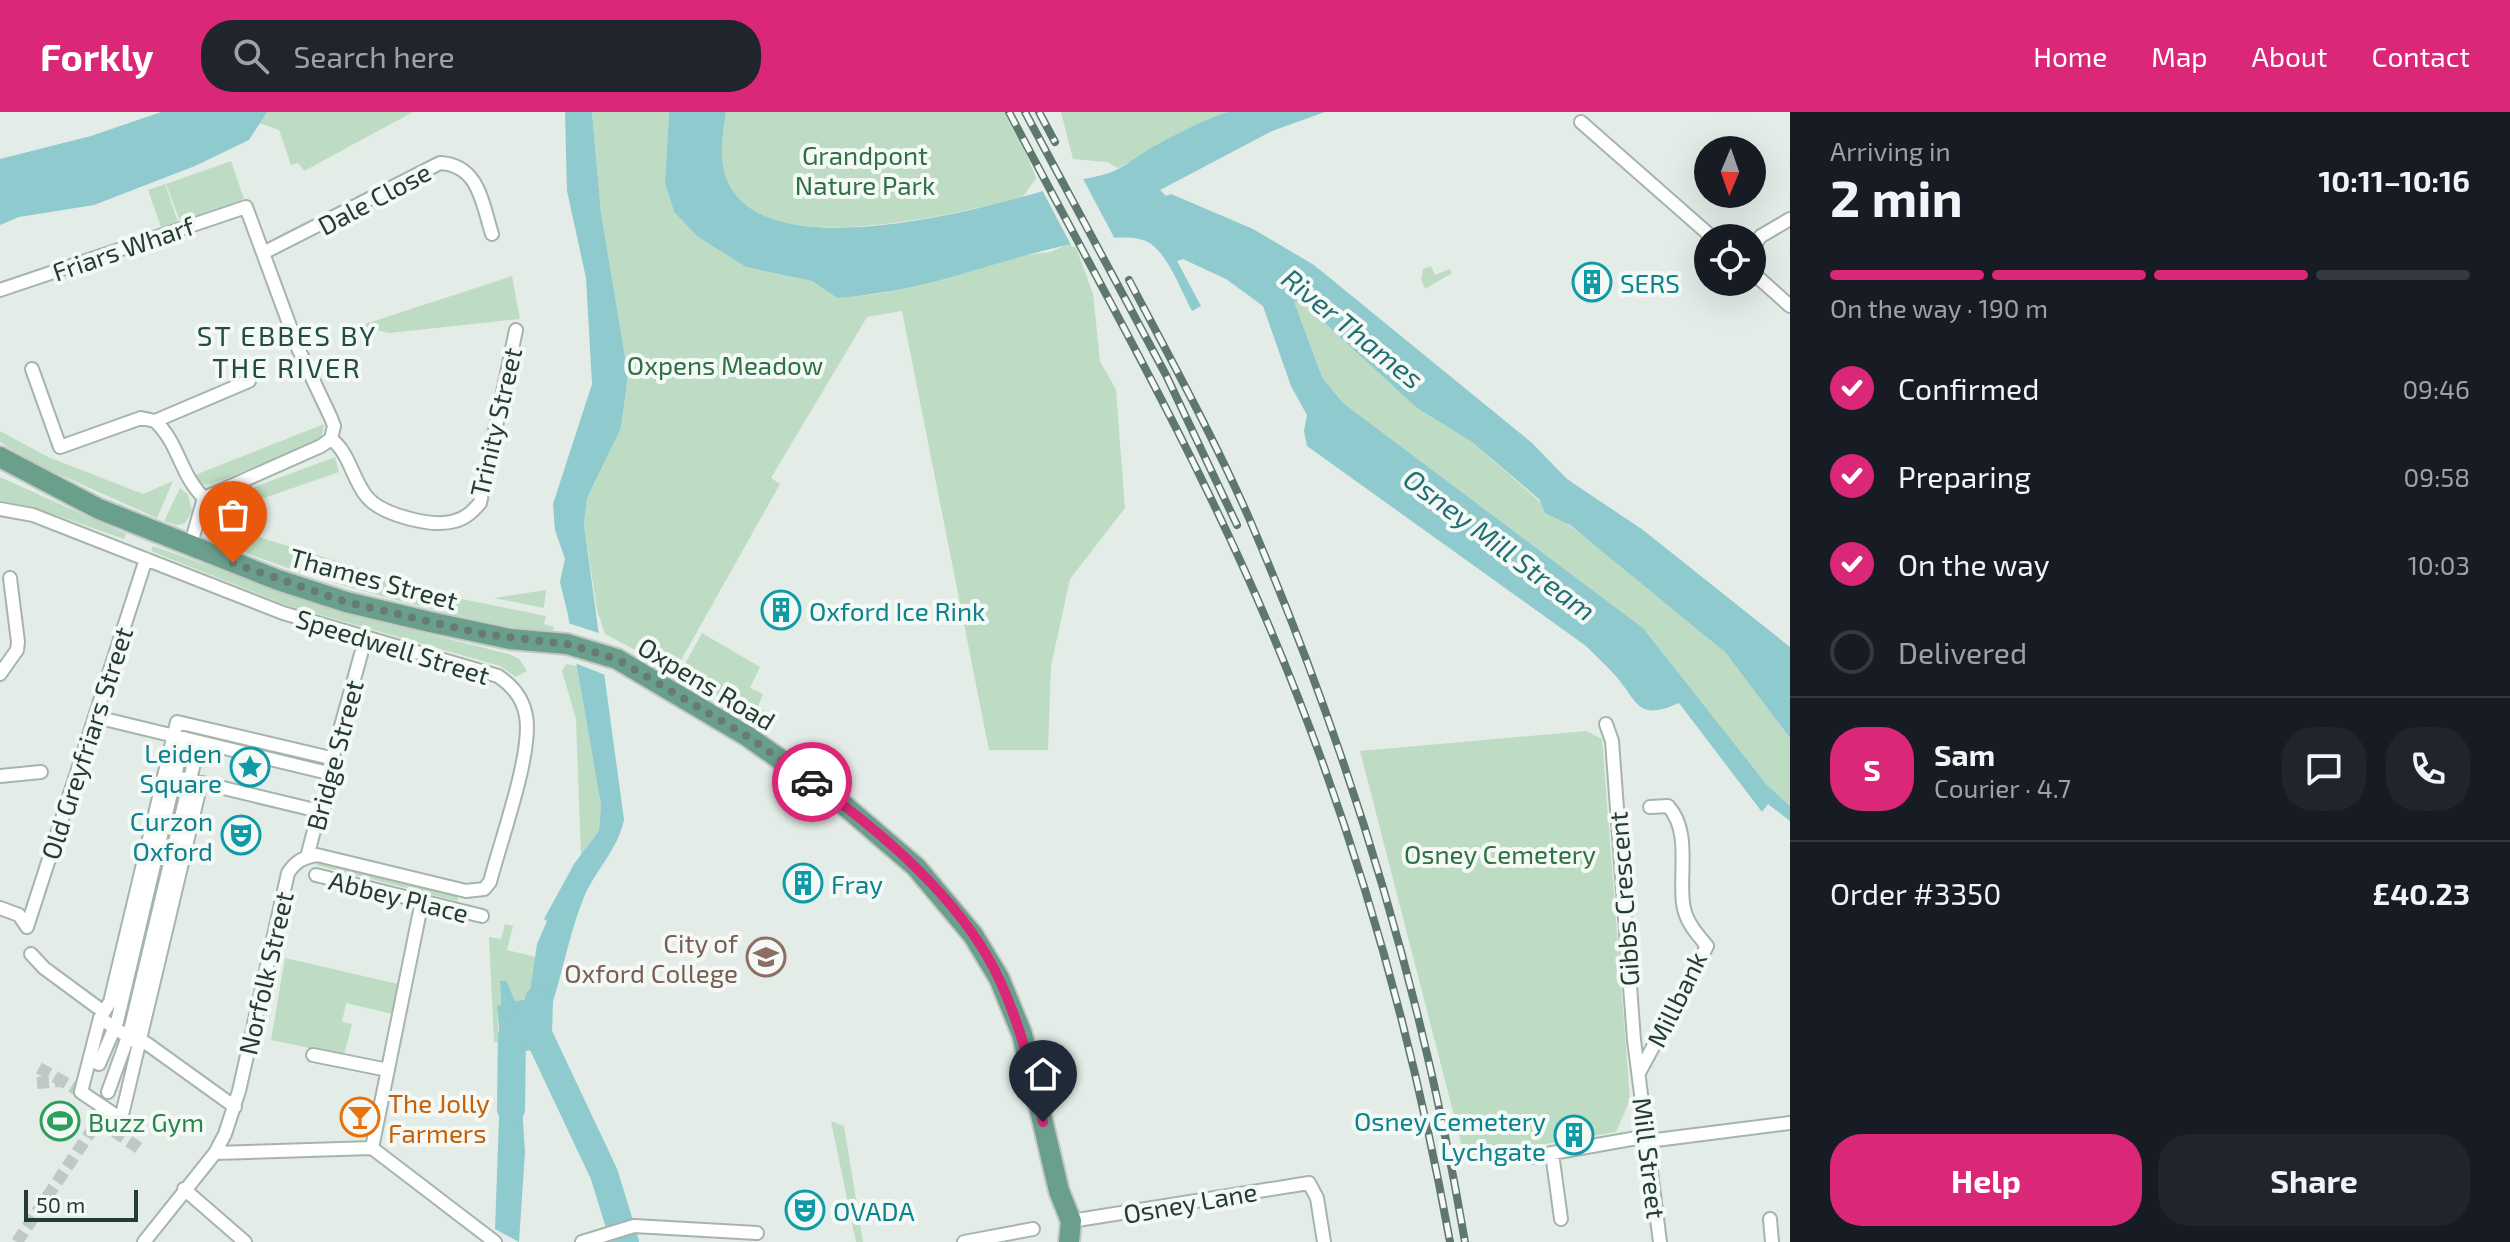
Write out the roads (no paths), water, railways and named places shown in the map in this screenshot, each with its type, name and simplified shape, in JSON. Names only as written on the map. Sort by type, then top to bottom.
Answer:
[{"type":"main road","name":"Thames Street","points":[[0,457],[99,509],[190,547],[346,602],[483,634],[567,644]]},
{"type":"main road","name":"Oxpens Road","points":[[567,644],[607,656],[747,736],[838,800],[916,867],[973,935],[999,978],[1022,1034],[1070,1232]]},
{"type":"street","points":[[1581,122],[1697,224]]},
{"type":"street","name":"Dale Close","points":[[263,253],[440,163],[461,167],[472,177],[492,234]]},
{"type":"street","name":"Trinity Street","points":[[246,207],[298,348],[334,426],[331,439],[341,446],[366,496],[379,507],[444,524],[469,516],[480,503],[516,330]]},
{"type":"street","name":"Friars Wharf","points":[[0,290],[246,207]]},
{"type":"street","points":[[1766,233],[1790,219]]},
{"type":"street","points":[[1766,285],[1790,306]]},
{"type":"street","points":[[32,369],[60,447],[141,418],[155,421],[172,436],[185,475],[204,498]]},
{"type":"street","points":[[155,421],[249,381]]},
{"type":"street","points":[[204,498],[331,439]]},
{"type":"street","points":[[190,547],[204,498]]},
{"type":"street","name":"Speedwell Street","points":[[0,509],[33,515],[283,613],[476,668],[498,676],[514,689],[526,716],[527,734],[490,882],[484,889],[466,891],[334,858],[307,857]]},
{"type":"street","name":"Old Greyfriars Street","points":[[0,908],[19,915],[27,927],[146,559]]},
{"type":"street","points":[[0,674],[17,650],[18,642],[10,578]]},
{"type":"street","name":"Bridge Street","points":[[334,759],[361,654]]},
{"type":"street","name":"Bridge Street","points":[[307,857],[347,711]]},
{"type":"street","points":[[96,717],[328,773]]},
{"type":"street","points":[[165,774],[323,812],[334,759],[177,722],[110,1002],[98,1012],[81,1092],[121,1119],[143,1043],[160,953],[201,783]]},
{"type":"street","name":"Gibbs Crescent","points":[[1606,724],[1612,741],[1628,976],[1639,1074]]},
{"type":"street","points":[[95,1062],[99,1064],[117,1022],[184,738]]},
{"type":"street","points":[[108,1092],[130,1031],[199,742]]},
{"type":"street","points":[[0,776],[41,772]]},
{"type":"street","name":"Millbank","points":[[1639,1074],[1707,946],[1689,925],[1683,905],[1680,824],[1668,806],[1650,807]]},
{"type":"street","name":"Norfolk Street","points":[[144,1242],[215,1153],[235,1107],[288,873],[300,858],[307,857]]},
{"type":"street","points":[[142,864],[179,873]]},
{"type":"street","name":"Abbey Place","points":[[316,875],[482,916]]},
{"type":"street","points":[[372,1148],[422,901]]},
{"type":"street","points":[[124,945],[160,953]]},
{"type":"street","points":[[31,954],[98,1012],[235,1107]]},
{"type":"street","points":[[313,1055],[388,1070]]},
{"type":"street","name":"Mill Street","points":[[1639,1074],[1660,1242]]},
{"type":"street","points":[[1530,1157],[1648,1138],[1790,1123]]},
{"type":"street","points":[[215,1153],[372,1148],[494,1241]]},
{"type":"street","points":[[1552,1153],[1561,1219]]},
{"type":"street","name":"Osney Lane","points":[[1070,1232],[1309,1183],[1317,1198],[1324,1242]]},
{"type":"street","points":[[184,1189],[245,1242]]},
{"type":"street","points":[[1770,1219],[1772,1242]]},
{"type":"street","points":[[582,1242],[606,1232],[634,1226],[757,1233]]},
{"type":"street","points":[[964,1242],[1033,1229]]},
{"type":"water","points":[[161,112],[267,112],[249,140],[195,166],[94,205],[19,217],[0,225],[0,159],[91,136]]},
{"type":"water","points":[[565,112],[592,112],[601,213],[628,375],[621,428],[587,498],[584,525],[624,820],[616,841],[584,897],[541,1032],[532,1050],[520,1052],[519,1062],[501,1049],[497,1007],[501,1004],[500,981],[506,980],[515,1001],[529,999],[537,944],[547,921],[544,919],[574,864],[599,831],[601,805],[560,582],[565,559],[555,530],[553,504],[592,384],[586,278],[567,191]]},
{"type":"water","points":[[669,112],[726,112],[722,154],[725,175],[735,194],[763,215],[801,226],[848,228],[949,214],[1105,174],[1179,133],[1228,112],[1325,112],[1272,131],[1160,190],[1166,196],[1171,194],[1253,229],[1314,265],[1532,443],[1567,479],[1643,530],[1790,647],[1790,738],[1725,652],[1570,525],[1545,513],[1540,500],[1472,442],[1417,408],[1300,300],[1294,302],[1322,377],[1343,403],[1643,628],[1767,785],[1790,806],[1790,821],[1768,804],[1762,812],[1679,703],[1654,710],[1640,706],[1586,646],[1307,446],[1304,431],[1307,415],[1291,386],[1263,306],[1226,279],[1183,259],[1177,261],[1201,306],[1192,311],[1158,250],[1135,238],[1111,238],[1051,249],[919,285],[837,298],[812,281],[746,267],[698,237],[674,212],[665,183]]},
{"type":"water","points":[[501,1064],[520,1075],[525,1152],[519,1242],[495,1229]]},
{"type":"waterway","points":[[539,1000],[538,1034],[604,1174],[625,1242]]},
{"type":"waterway","points":[[511,1109],[512,1035],[522,1022]]},
{"type":"tunnel","points":[[39,1068],[62,1081]]},
{"type":"tunnel","points":[[37,1083],[62,1081],[81,1092]]},
{"type":"tunnel","points":[[17,1242],[106,1109]]},
{"type":"tunnel","points":[[99,1121],[140,1149]]},
{"type":"railway","points":[[1009,112],[1209,495],[1269,626],[1299,701],[1377,929],[1418,1085],[1450,1242]]},
{"type":"railway","points":[[1025,112],[1166,375],[1237,525]]},
{"type":"railway","points":[[1039,112],[1055,142]]},
{"type":"railway","points":[[1129,280],[1235,487],[1319,694],[1379,874],[1405,965],[1428,1056],[1465,1242]]},
{"type":"place","name":"SERS","points":[[1592,282]]},
{"type":"place","name":"Oxford Ice Rink","points":[[781,610]]},
{"type":"place","name":"Leiden Square","points":[[250,767]]},
{"type":"place","name":"Curzon Oxford","points":[[241,835]]},
{"type":"place","name":"Fray","points":[[803,883]]},
{"type":"place","name":"City of Oxford College","points":[[766,957]]},
{"type":"place","name":"The Jolly Farmers","points":[[360,1117]]},
{"type":"place","name":"Buzz Gym","points":[[60,1121]]},
{"type":"place","name":"Osney Cemetery Lychgate","points":[[1574,1135]]},
{"type":"place","name":"OVADA","points":[[805,1210]]},
{"type":"district","name":"ST EBBES BY THE RIVER","points":[[287,351]]},
{"type":"park label","name":"Grandpont Nature Park","points":[[865,169]]},
{"type":"park label","name":"Oxpens Meadow","points":[[725,364]]},
{"type":"park label","name":"Osney Cemetery","points":[[1500,853]]},
{"type":"water label","name":"River Thames","points":[[1353,328]]},
{"type":"water label","name":"Osney Mill Stream","points":[[1500,544]]}]
